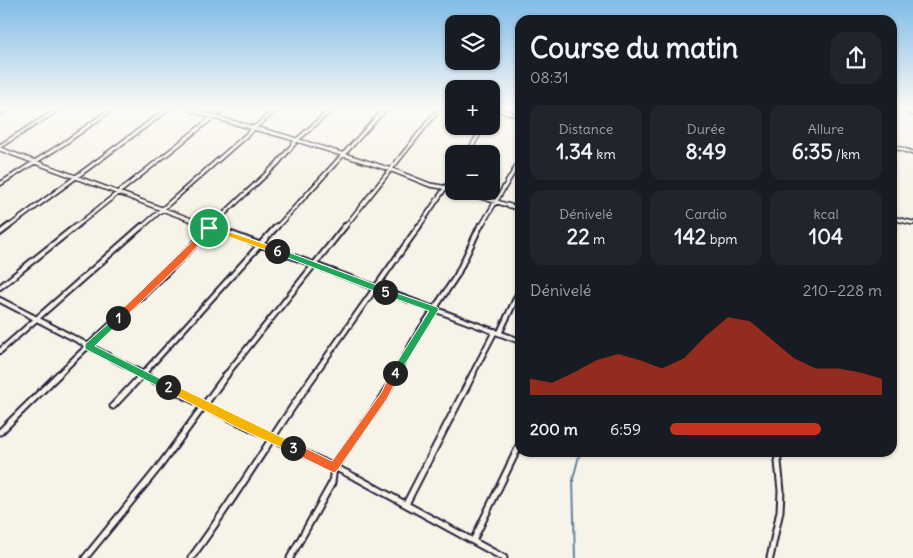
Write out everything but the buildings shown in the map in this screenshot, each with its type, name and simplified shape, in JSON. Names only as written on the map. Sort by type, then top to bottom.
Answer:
[{"type":"street","points":[[0,148],[20,135]]},
{"type":"street","points":[[0,184],[74,135]]},
{"type":"street","points":[[0,233],[133,135]]},
{"type":"street","points":[[0,287],[190,135]]},
{"type":"street","points":[[0,352],[36,318],[247,135]]},
{"type":"street","points":[[275,135],[297,140],[392,170],[430,185],[445,187]]},
{"type":"street","points":[[0,432],[88,347],[103,330],[178,262],[203,237],[209,228],[277,164],[303,135]]},
{"type":"street","points":[[113,406],[362,135]]},
{"type":"street","points":[[84,558],[147,482],[203,405],[419,135]]},
{"type":"street","points":[[0,148],[209,228],[262,245],[515,339]]},
{"type":"street","points":[[897,148],[913,153]]},
{"type":"street","points":[[290,558],[332,483],[334,467],[384,396],[403,359],[457,275],[474,237],[515,170]]},
{"type":"street","points":[[191,558],[215,526],[271,437],[445,188]]},
{"type":"street","points":[[487,200],[515,209]]},
{"type":"street","points":[[897,219],[913,223]]},
{"type":"street","points":[[0,300],[203,405],[334,467],[504,558]]},
{"type":"street","points":[[406,504],[515,300]]},
{"type":"street","points":[[473,541],[515,455]]},
{"type":"street","points":[[770,558],[780,511],[781,491],[778,457]]},
{"type":"waterway","points":[[575,558],[573,479],[579,457]]},
{"type":"route","points":[[209,228],[278,251],[342,277],[434,309],[403,359],[384,396],[334,467],[203,405],[88,347],[103,330],[173,267],[203,237],[209,228]]}]
